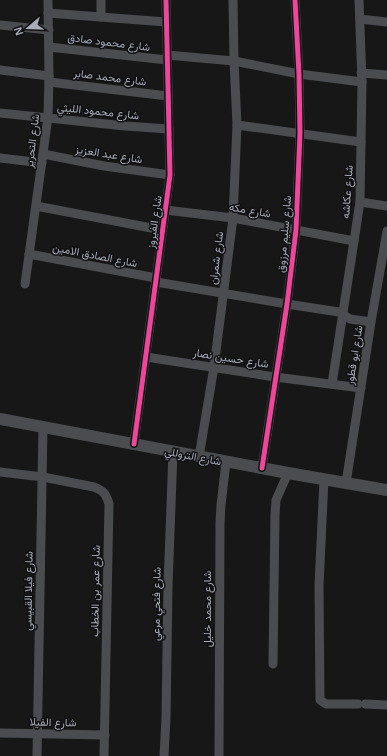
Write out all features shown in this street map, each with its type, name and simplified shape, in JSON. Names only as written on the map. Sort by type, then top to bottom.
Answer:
[{"type":"street","name":"شارع التحرير","points":[[25,284],[48,117],[48,0]]},
{"type":"street","points":[[101,0],[101,17]]},
{"type":"street","name":"شارع الفيروز","points":[[134,444],[170,175],[166,0]]},
{"type":"street","name":"شارع شمران","points":[[199,456],[214,367],[233,218],[238,125],[234,61],[234,0]]},
{"type":"street","name":"شارع سليم مرزوق","points":[[262,468],[287,304],[296,230],[300,133],[299,74],[295,0]]},
{"type":"street","name":"شارع عكاشه","points":[[332,384],[360,202],[361,77],[359,0]]},
{"type":"street","points":[[48,13],[166,22]]},
{"type":"street","points":[[360,19],[387,22]]},
{"type":"street","points":[[0,25],[48,30]]},
{"type":"street","name":"شارع محمود صادق","points":[[49,47],[167,58],[234,61],[299,74],[361,77],[387,76]]},
{"type":"street","name":"شارع محمد صابر","points":[[0,70],[49,79],[168,96]]},
{"type":"street","name":"شارع محمود الليثي","points":[[0,113],[169,129]]},
{"type":"street","points":[[238,125],[361,142]]},
{"type":"street","name":"شارع عبد العزيز","points":[[0,158],[43,159],[170,175]]},
{"type":"street","points":[[360,202],[387,206]]},
{"type":"street","points":[[36,206],[162,230]]},
{"type":"street","name":"شارع مكه","points":[[165,210],[233,218],[354,242]]},
{"type":"street","name":"شارع ابو قطور","points":[[346,483],[387,231]]},
{"type":"street","name":"شارع الصادق الامين","points":[[29,254],[224,293],[339,312],[350,319],[371,322]]},
{"type":"street","name":"شارع حسين نصار","points":[[146,357],[275,377],[361,388]]},
{"type":"street","name":"شارع التروللي","points":[[0,419],[226,462],[387,490]]},
{"type":"street","name":"شارع فيلا القبيسي","points":[[37,756],[43,427]]},
{"type":"street","name":"شارع فتحي مرعي","points":[[164,756],[173,452]]},
{"type":"street","name":"شارع محمد خليل","points":[[219,756],[220,523],[226,462]]},
{"type":"street","points":[[0,472],[42,477]]},
{"type":"street","points":[[274,664],[276,500],[288,473]]},
{"type":"street","name":"شارع عمر بن الخطاب","points":[[42,477],[94,487],[102,490],[107,497],[109,504],[104,756]]},
{"type":"street","points":[[324,479],[319,586],[320,700],[326,704],[387,705]]},
{"type":"street","name":"شارع الفيلا","points":[[0,733],[105,735]]},
{"type":"cycle path","points":[[134,444],[170,175],[166,0]]},
{"type":"cycle path","points":[[262,468],[287,304],[296,230],[300,133],[299,74],[295,0]]}]
